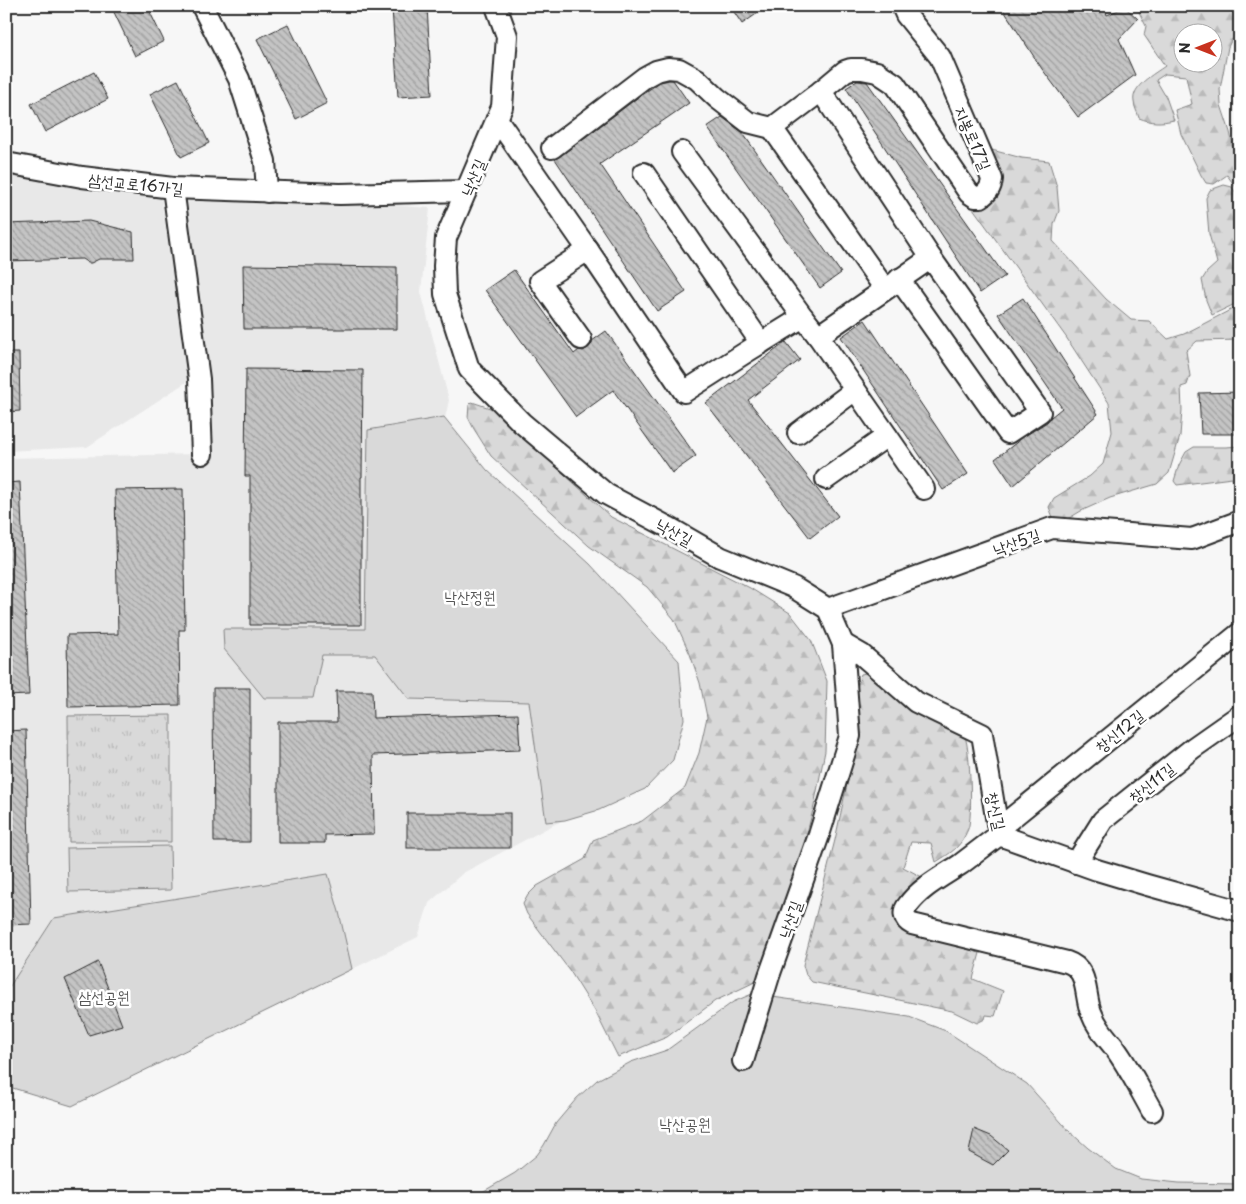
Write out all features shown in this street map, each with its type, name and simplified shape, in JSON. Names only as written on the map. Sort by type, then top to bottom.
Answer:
[{"type":"street","points":[[202,6],[239,79],[265,161],[267,192]]},
{"type":"street","name":"낙산길","points":[[496,6],[507,36],[502,107],[446,238],[445,294],[469,369],[522,423],[606,494],[720,557],[793,587],[828,609],[843,644],[850,736],[819,835],[769,976],[743,1061]]},
{"type":"street","name":"지봉로17길","points":[[821,91],[845,71],[862,69],[877,72],[895,84],[969,193],[975,197],[981,197],[988,192],[992,186],[992,180],[940,57],[906,15],[902,6]]},
{"type":"street","points":[[552,148],[644,77],[668,68],[679,69],[697,79],[748,122],[772,128],[1008,433],[1040,412],[931,258],[821,91],[772,128]]},
{"type":"street","points":[[497,119],[684,392],[803,317]]},
{"type":"street","points":[[682,152],[818,336],[924,489]]},
{"type":"street","name":"삼선교로16가길","points":[[6,163],[82,177],[173,188],[340,194],[466,191]]},
{"type":"street","points":[[644,173],[761,343]]},
{"type":"street","points":[[173,188],[199,379],[202,454]]},
{"type":"street","points":[[581,339],[540,281],[588,250]]},
{"type":"street","points":[[818,336],[931,258]]},
{"type":"street","points":[[798,433],[855,390]]},
{"type":"street","points":[[826,479],[887,436]]},
{"type":"street","name":"낙산5길","points":[[828,609],[1052,528],[1192,539],[1240,521]]},
{"type":"street","name":"창신12길","points":[[1152,1111],[1119,1055],[1095,1022],[1089,1006],[1084,981],[1080,970],[1076,966],[1067,962],[912,924],[908,922],[904,915],[907,906],[925,888],[960,864],[1240,632]]},
{"type":"street","name":"창신길","points":[[843,644],[862,655],[916,702],[982,734],[998,832],[1076,862],[1147,885],[1240,911]]},
{"type":"street","name":"창신11길","points":[[1076,862],[1103,820],[1194,748],[1240,715]]},
{"type":"shaded area","points":[[6,169],[161,197],[191,379],[87,447],[6,451]]},
{"type":"shaded area","points":[[173,188],[430,208],[421,292],[449,400],[444,423],[641,785],[553,825],[463,873],[429,903],[418,937],[72,1106],[6,1086],[6,458],[200,454],[191,451],[190,448],[201,426]]},
{"type":"green space","points":[[1136,6],[1240,6],[1240,40],[1232,39],[1228,47],[1224,68],[1224,22],[1174,22],[1174,72],[1223,72],[1220,89],[1221,105],[1234,151],[1240,159],[1240,193],[1227,175],[1214,184],[1206,183],[1181,134],[1175,110],[1192,104],[1186,76],[1165,74],[1156,80],[1166,97],[1174,120],[1156,122],[1139,118],[1134,104],[1136,91],[1144,81],[1165,66],[1144,35],[1146,26]]},
{"type":"green space","points":[[988,149],[1022,158],[1049,161],[1057,187],[1059,211],[1054,224],[1053,241],[1106,299],[1131,320],[1149,321],[1168,339],[1184,334],[1240,305],[1240,340],[1197,341],[1186,351],[1190,376],[1187,385],[1181,387],[1180,436],[1169,473],[1157,484],[1110,498],[1066,520],[1054,520],[1049,507],[1054,498],[1090,476],[1103,464],[1112,432],[1109,403],[1066,337],[970,204],[985,203],[998,195],[1001,180]]},
{"type":"green space","points":[[1224,185],[1232,187],[1240,199],[1240,297],[1237,303],[1212,315],[1206,300],[1202,280],[1207,272],[1217,263],[1209,234],[1206,198],[1210,190]]},
{"type":"green space","points":[[472,402],[493,409],[611,517],[750,588],[790,613],[811,640],[827,681],[825,751],[814,806],[800,860],[759,980],[715,1001],[667,1037],[618,1057],[595,1011],[570,971],[527,914],[523,904],[528,895],[537,886],[585,859],[593,840],[642,821],[685,788],[699,753],[707,717],[700,683],[690,654],[674,619],[647,587],[589,546],[491,456],[468,417],[469,405]]},
{"type":"green space","name":"낙산정원","points":[[444,417],[487,470],[590,564],[679,661],[684,719],[673,760],[645,789],[599,810],[565,820],[546,822],[529,702],[409,699],[375,655],[322,655],[313,698],[264,698],[224,649],[223,629],[365,629],[368,430]]},
{"type":"green space","points":[[1240,446],[1240,507],[1232,478],[1177,485],[1174,481],[1186,452],[1194,447]]},
{"type":"green space","points":[[877,673],[958,727],[965,737],[970,783],[970,822],[968,829],[962,841],[955,849],[936,862],[931,843],[911,842],[903,867],[922,877],[901,900],[905,928],[980,953],[973,979],[1003,991],[995,1016],[986,1015],[985,1019],[977,1023],[952,1011],[812,982],[806,975],[803,965],[835,840],[857,738],[857,688],[861,674]]},
{"type":"green space","points":[[171,715],[171,842],[69,842],[68,716]]},
{"type":"green space","points":[[170,846],[171,890],[68,892],[67,848]]},
{"type":"green space","name":"삼선공원","points":[[328,874],[352,969],[72,1106],[6,1086],[6,992],[54,918]]},
{"type":"green space","name":"낙산공원","points":[[752,994],[909,1017],[946,1031],[1027,1084],[1070,1132],[1116,1169],[1141,1179],[1179,1183],[1240,1184],[1240,1198],[472,1198],[515,1173],[537,1155],[556,1123],[577,1098],[597,1080],[631,1062],[667,1050],[733,1002]]},
{"type":"building","points":[[111,6],[147,6],[164,41],[135,56]]},
{"type":"building","points":[[427,6],[432,95],[398,97],[392,8]]},
{"type":"building","points":[[730,6],[768,6],[742,24]]},
{"type":"building","points":[[1001,6],[1104,6],[1107,15],[1125,7],[1138,19],[1119,39],[1135,75],[1078,117],[1042,69]]},
{"type":"building","points":[[288,24],[327,103],[296,119],[257,39]]},
{"type":"building","points":[[94,72],[108,99],[45,132],[31,104]]},
{"type":"building","points":[[178,80],[209,143],[181,157],[150,94]]},
{"type":"building","points":[[673,80],[689,103],[600,164],[686,292],[657,311],[555,159],[660,82]]},
{"type":"building","points":[[857,81],[867,82],[1005,276],[980,293],[846,88]]},
{"type":"building","points":[[722,117],[742,132],[841,273],[820,288],[707,127]]},
{"type":"building","points":[[89,221],[133,232],[134,259],[99,259],[91,263],[82,259],[6,261],[6,224]]},
{"type":"building","points":[[243,265],[397,267],[397,329],[244,329]]},
{"type":"building","points":[[514,270],[574,354],[579,350],[583,351],[588,348],[592,341],[606,331],[696,456],[672,473],[613,390],[576,417],[485,290]]},
{"type":"building","points":[[1023,298],[1098,414],[1013,486],[995,459],[1047,422],[1062,408],[998,314]]},
{"type":"building","points":[[865,320],[968,474],[943,490],[841,337]]},
{"type":"building","points":[[786,342],[800,360],[748,400],[838,516],[810,538],[706,403]]},
{"type":"building","points":[[6,353],[19,353],[20,411],[6,412]]},
{"type":"building","points":[[246,369],[363,370],[361,625],[250,625],[250,476],[245,476]]},
{"type":"building","points":[[1240,392],[1240,434],[1201,434],[1199,393]]},
{"type":"building","points":[[20,482],[29,695],[6,696],[6,483]]},
{"type":"building","points":[[183,489],[185,630],[179,630],[180,705],[68,707],[67,635],[118,634],[115,490]]},
{"type":"building","points":[[213,688],[250,688],[250,842],[214,842]]},
{"type":"building","points":[[336,691],[372,691],[373,718],[518,714],[520,750],[373,755],[374,834],[325,835],[325,843],[278,843],[278,722],[337,722]]},
{"type":"building","points":[[26,730],[31,924],[6,925],[6,731]]},
{"type":"building","points":[[407,813],[510,813],[510,848],[407,848]]},
{"type":"building","points":[[98,962],[122,1025],[89,1035],[65,979]]},
{"type":"building","points":[[974,1129],[991,1136],[1008,1150],[993,1165],[969,1152]]}]
